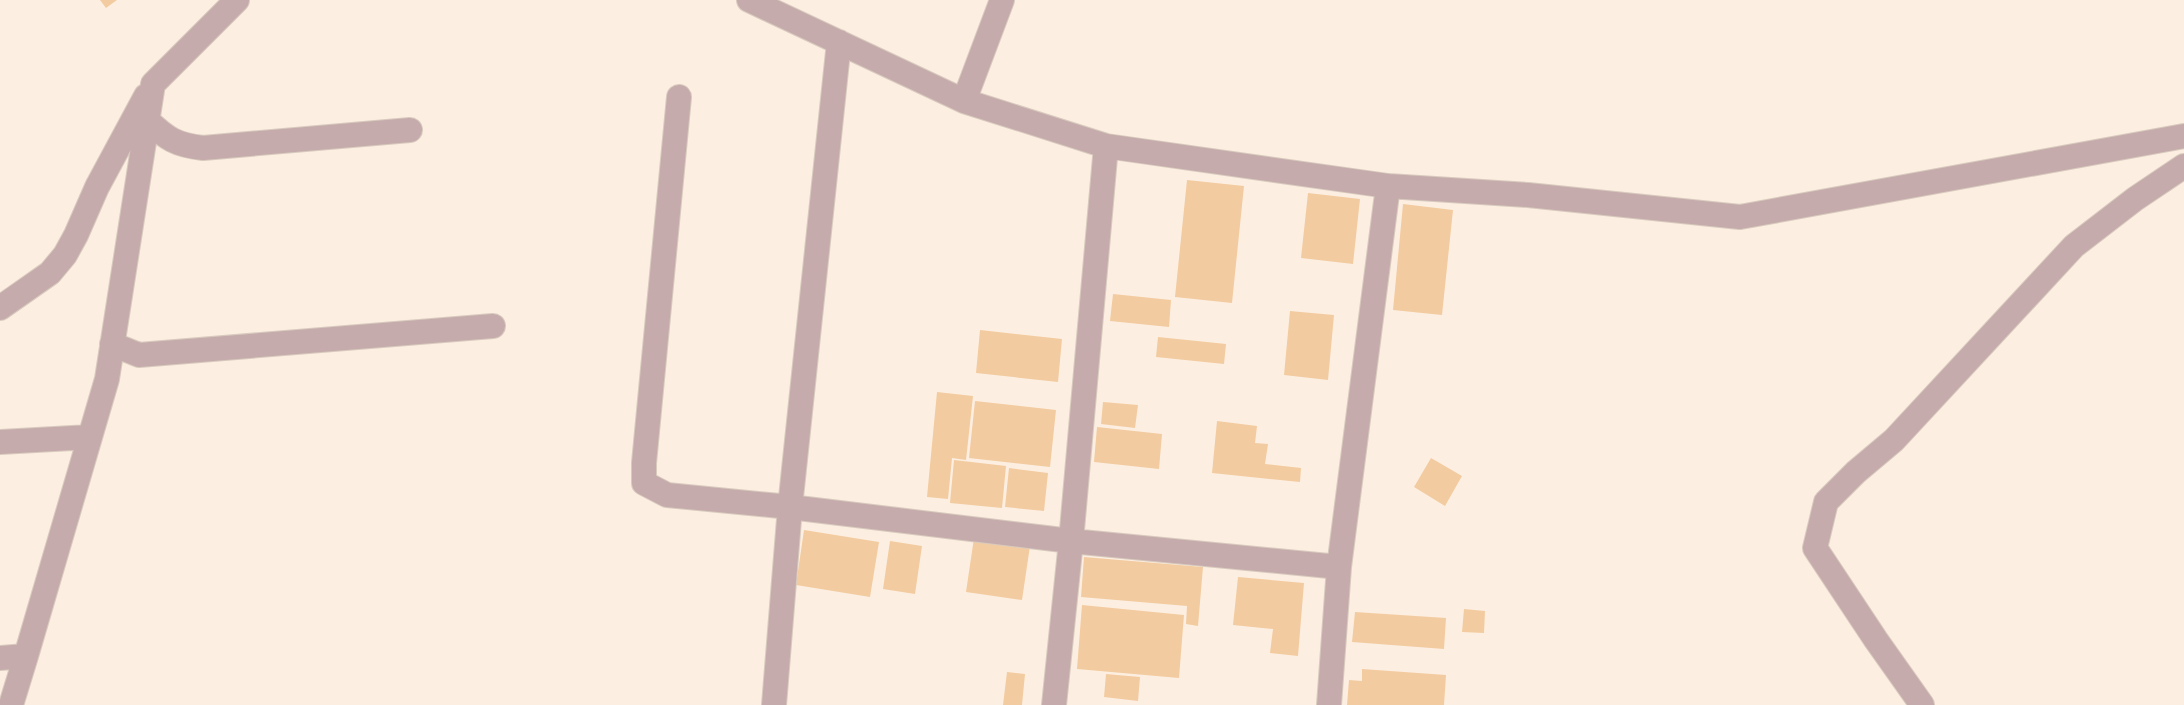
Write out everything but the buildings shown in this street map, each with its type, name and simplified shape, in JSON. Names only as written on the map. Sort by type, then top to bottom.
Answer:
[{"type":"street","points":[[0,308],[50,273],[65,255],[97,187],[153,84],[237,0]]},
{"type":"street","points":[[749,0],[964,101],[1106,146],[1388,186],[1528,195],[1740,217],[2184,136]]},
{"type":"street","points":[[964,101],[1002,0]]},
{"type":"street","points":[[774,705],[790,507],[839,42]]},
{"type":"street","points":[[11,705],[107,380],[153,84]]},
{"type":"street","points":[[679,97],[644,463],[644,484],[667,495],[790,507],[1071,541],[1339,567]]},
{"type":"street","points":[[147,120],[164,136],[182,145],[203,148],[410,130]]},
{"type":"street","points":[[1054,705],[1071,541],[1106,146]]},
{"type":"street","points":[[1922,705],[1815,548],[1826,502],[1856,472],[1894,440],[2074,246],[2135,199],[2184,166]]},
{"type":"street","points":[[1329,705],[1339,567],[1388,186]]},
{"type":"street","points":[[112,344],[139,355],[493,326]]},
{"type":"street","points":[[0,442],[90,436]]},
{"type":"street","points":[[0,658],[26,656]]}]
